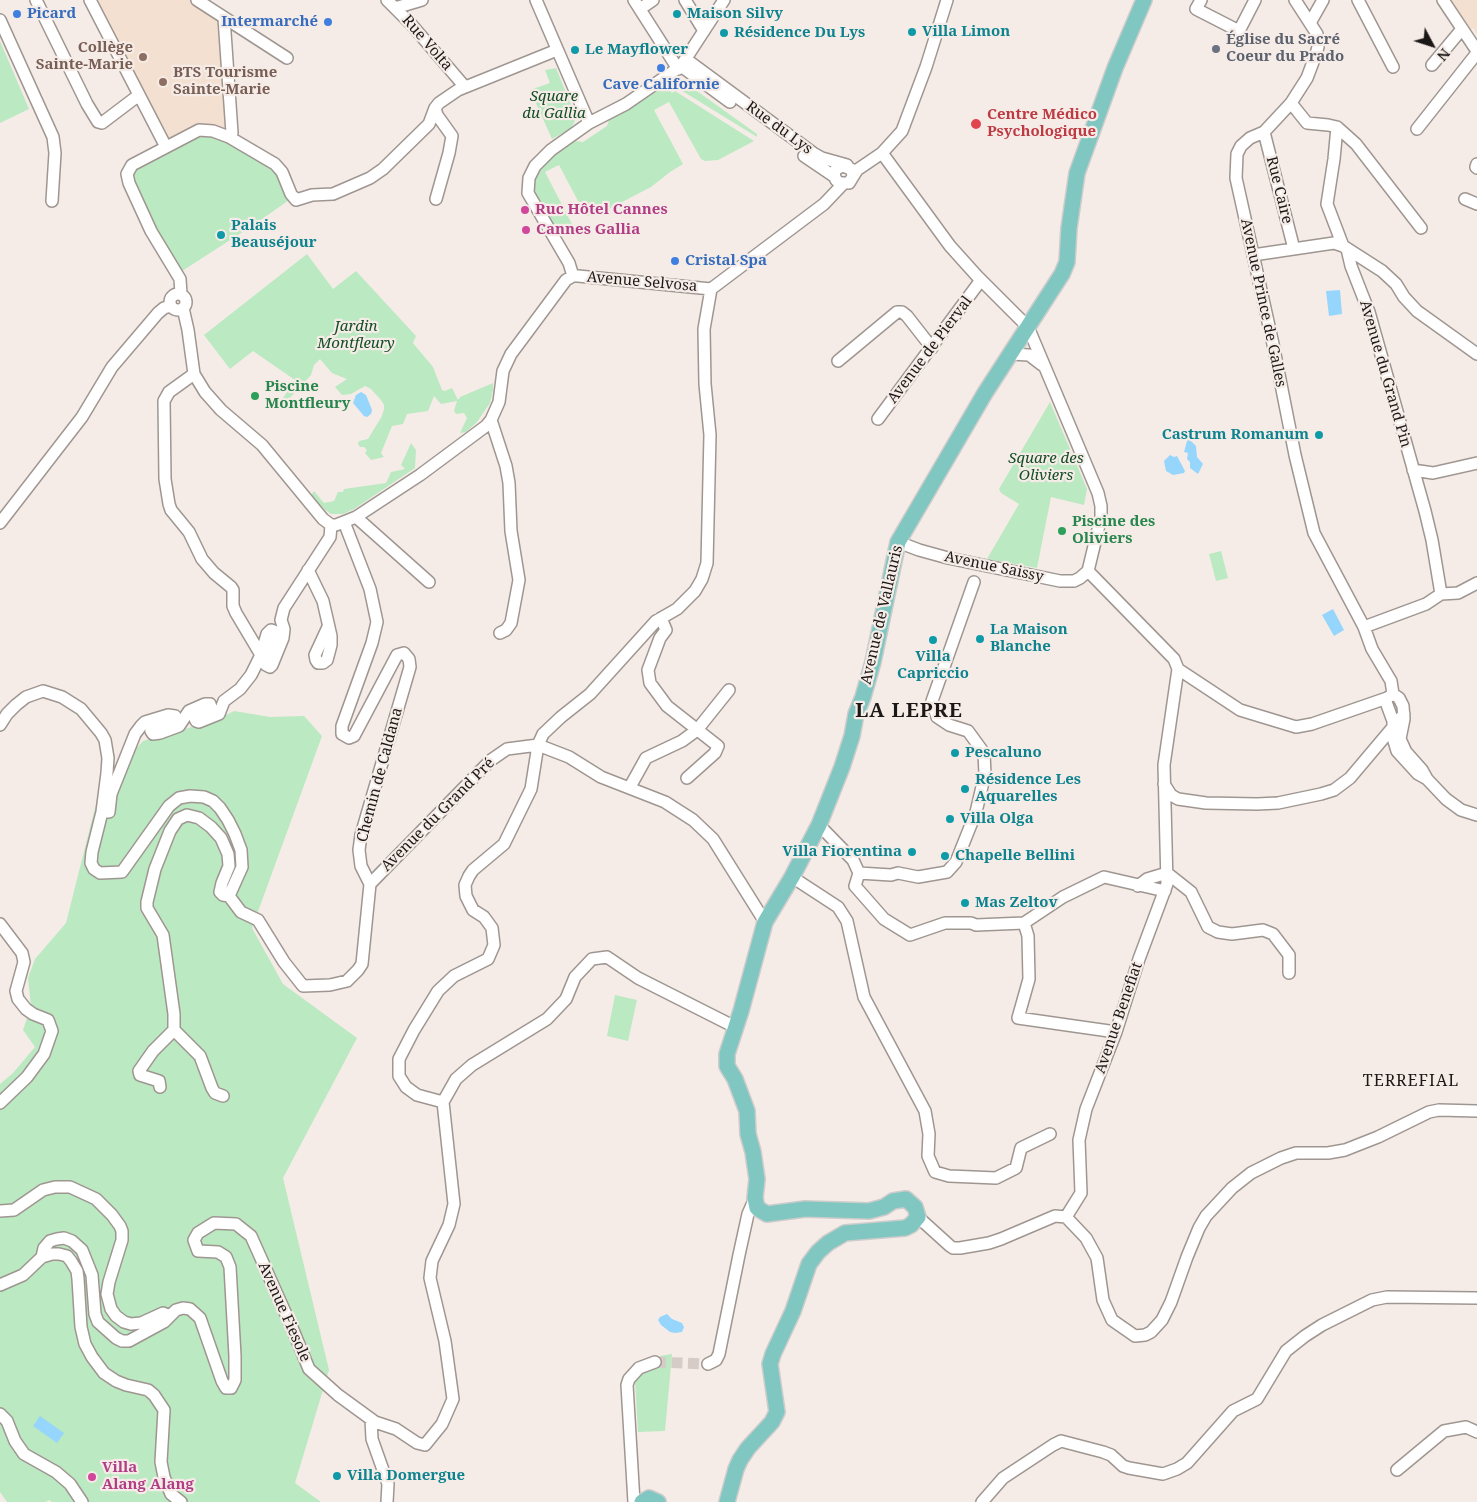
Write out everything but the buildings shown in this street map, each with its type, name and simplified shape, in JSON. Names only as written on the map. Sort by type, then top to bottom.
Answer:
[{"type":"main road","name":"Avenue de Vallauris","points":[[755,1198],[757,1179],[748,1134],[747,1111],[736,1079],[729,1071],[726,1060],[765,922],[819,825],[842,767],[852,736],[856,714],[867,683],[898,542],[986,393],[1065,268],[1077,173],[1116,68],[1144,0]]},
{"type":"main road","points":[[727,1502],[740,1460],[748,1448],[769,1426],[777,1412],[770,1364],[772,1354],[793,1311],[809,1264],[828,1243],[846,1234],[905,1228],[911,1225],[918,1217],[915,1207],[906,1199],[900,1199],[884,1207],[869,1211],[805,1209],[767,1214],[756,1208],[755,1198]]},
{"type":"main road","points":[[642,1502],[649,1498],[658,1502]]},
{"type":"street","points":[[36,0],[87,104],[98,122],[102,123],[139,96]]},
{"type":"street","points":[[90,0],[166,147]]},
{"type":"street","points":[[197,0],[287,58]]},
{"type":"street","points":[[391,4],[422,0]]},
{"type":"street","points":[[536,0],[589,123]]},
{"type":"street","points":[[653,0],[637,5],[682,65]]},
{"type":"street","points":[[684,0],[704,31]]},
{"type":"street","points":[[331,525],[356,517],[429,469],[476,435],[491,420],[500,402],[504,371],[511,354],[562,283],[573,276],[568,263],[528,193],[529,178],[535,166],[544,156],[589,123],[626,104],[682,65],[724,0]]},
{"type":"street","points":[[849,170],[882,153],[902,131],[948,0]]},
{"type":"street","points":[[1198,4],[1239,31],[1255,0]]},
{"type":"street","name":"Avenue Prince de Galles","points":[[1295,0],[1317,34],[1316,54],[1307,78],[1291,103],[1264,132],[1245,142],[1237,154],[1236,178],[1295,455],[1314,533],[1336,572],[1364,627],[1370,645],[1390,681],[1390,696]]},
{"type":"street","points":[[1310,23],[1323,0]]},
{"type":"street","points":[[1358,0],[1393,67]]},
{"type":"street","points":[[1416,130],[1477,52],[1442,0]]},
{"type":"street","name":"Rue Volta","points":[[391,4],[465,87]]},
{"type":"street","points":[[224,18],[233,129],[229,137]]},
{"type":"street","points":[[0,20],[54,137],[56,153],[52,201]]},
{"type":"street","points":[[1432,65],[1462,30]]},
{"type":"street","points":[[180,294],[180,279],[151,231],[127,178],[132,165],[199,130],[213,131],[229,137],[275,164],[282,172],[291,194],[296,200],[312,195],[333,194],[370,178],[388,164],[429,124],[435,108],[446,98],[465,87],[557,50]]},
{"type":"street","name":"Rue du Lys","points":[[682,65],[813,153],[849,170]]},
{"type":"street","name":"Rue du Lys","points":[[714,86],[838,180]]},
{"type":"street","points":[[1291,103],[1307,123],[1337,127],[1356,144],[1421,228]]},
{"type":"street","points":[[435,108],[437,115],[452,136],[452,143],[436,199]]},
{"type":"street","name":"Avenue du Grand Pin","points":[[1337,127],[1327,204],[1369,312],[1432,540],[1441,594]]},
{"type":"street","name":"Rue Caire","points":[[1264,132],[1294,248]]},
{"type":"street","points":[[882,153],[950,246],[1028,327],[1098,493],[1101,517],[1088,571],[1174,660],[1178,669],[1240,710],[1296,727],[1312,724],[1390,696],[1402,701],[1404,714],[1400,733],[1403,747],[1427,779],[1453,805],[1461,810],[1477,815]]},
{"type":"street","points":[[735,1027],[638,978],[607,957],[592,959],[575,977],[566,999],[547,1019],[506,1042],[472,1065],[456,1079],[442,1102],[417,1095],[406,1087],[399,1076],[400,1059],[414,1030],[438,991],[454,976],[488,959],[494,945],[492,928],[484,917],[473,910],[466,896],[465,885],[468,876],[473,870],[504,844],[531,789],[538,745],[543,734],[590,694],[656,621],[677,609],[695,591],[702,579],[707,563],[710,435],[705,384],[704,329],[712,289],[830,199],[838,180],[836,169],[841,166],[849,170]]},
{"type":"street","points":[[838,180],[851,180],[849,170]]},
{"type":"street","points":[[1465,199],[1477,204]]},
{"type":"street","points":[[1252,254],[1334,243],[1345,247],[1382,271],[1396,284],[1404,297],[1417,311],[1477,354]]},
{"type":"street","name":"Avenue Selvosa","points":[[573,276],[712,289]]},
{"type":"street","name":"Avenue de Pierval","points":[[878,418],[981,280]]},
{"type":"street","points":[[0,523],[82,417],[112,367],[158,313],[164,308],[171,306],[177,310],[182,308],[186,302],[185,297],[175,294],[171,298],[171,306]]},
{"type":"street","points":[[182,308],[188,330],[194,374],[212,401],[262,445],[320,515],[331,525]]},
{"type":"street","points":[[838,360],[897,312],[902,312],[907,316],[932,348]]},
{"type":"street","points":[[1011,354],[1029,355],[1046,368]]},
{"type":"street","points":[[194,374],[169,392],[164,401],[165,479],[169,504],[189,532],[202,559],[214,573],[231,586],[233,590],[233,606],[236,613],[261,654]]},
{"type":"street","points":[[491,420],[506,466],[512,531],[520,580],[511,623],[506,630],[500,633]]},
{"type":"street","points":[[1413,470],[1432,473],[1477,463]]},
{"type":"street","points":[[356,517],[429,582]]},
{"type":"street","name":"Chemin de Caldana","points":[[229,896],[241,912],[258,920],[284,962],[303,986],[330,985],[347,981],[362,964],[370,884],[361,866],[359,850],[361,835],[410,667],[409,659],[404,653],[397,655],[354,736],[349,738],[342,734],[342,726],[372,643],[377,622],[370,589],[344,522]]},
{"type":"street","points":[[102,812],[109,812],[111,794],[136,734],[145,722],[168,715],[175,716],[175,720],[156,726],[151,731],[153,734],[179,726],[189,711],[206,704],[210,704],[211,707],[208,711],[196,714],[194,716],[196,721],[199,722],[218,715],[224,701],[246,682],[261,654],[267,634],[272,630],[275,633],[275,638],[266,666],[270,667],[272,665],[284,634],[281,620],[284,608],[330,537],[331,525]]},
{"type":"street","name":"Avenue Saissy","points":[[898,542],[977,573],[1067,582],[1080,578],[1088,571]]},
{"type":"street","points":[[308,570],[324,600],[328,627]]},
{"type":"street","points":[[859,873],[891,875],[898,873],[918,876],[947,872],[956,862],[976,812],[985,774],[984,753],[968,732],[949,725],[937,717],[932,701],[977,573]]},
{"type":"street","points":[[1364,627],[1426,604],[1441,594],[1458,592],[1477,583]]},
{"type":"street","points":[[661,618],[666,630],[660,638],[648,670],[650,684],[667,706],[718,746],[715,753],[687,778]]},
{"type":"street","name":"Avenue Benefiat","points":[[1066,1217],[1081,1193],[1079,1140],[1086,1108],[1116,1032],[1166,883],[1163,782],[1165,747],[1178,669]]},
{"type":"street","points":[[631,785],[646,758],[682,741],[697,730],[729,690]]},
{"type":"street","points":[[0,725],[16,705],[34,693],[43,691],[55,693],[81,710],[101,733],[107,748],[107,774],[102,812],[91,863],[94,869],[100,873],[122,872],[169,806],[179,798],[190,796],[204,797],[213,801],[228,820],[241,850],[242,867],[229,896],[223,895],[220,892],[229,866],[228,854],[221,838],[199,818],[187,815],[178,819],[170,831],[155,869],[146,902],[147,908],[163,935],[174,1014],[174,1030],[200,1056],[212,1088],[215,1093],[223,1096]]},
{"type":"street","points":[[1390,696],[1386,707],[1394,728],[1395,747]]},
{"type":"street","points":[[1163,782],[1171,795],[1185,801],[1278,803],[1321,794],[1334,790],[1343,784],[1381,744],[1404,714]]},
{"type":"street","points":[[1381,744],[1395,747],[1412,769],[1427,779]]},
{"type":"street","points":[[538,745],[569,757],[601,777],[665,802],[693,820],[713,839],[765,922]]},
{"type":"street","name":"Avenue du Grand Pré","points":[[370,884],[491,760],[507,749],[538,745]]},
{"type":"street","points":[[1165,815],[1170,807],[1185,801]]},
{"type":"street","points":[[819,825],[853,860],[859,873],[855,886],[884,919],[910,935],[945,923],[971,923],[976,925],[1024,922],[1063,898],[1104,877],[1138,886],[1166,883]]},
{"type":"street","points":[[792,876],[838,907],[847,921],[864,997],[925,1110],[929,1134],[928,1156],[935,1172],[949,1176],[996,1178],[1016,1168],[1021,1148],[1050,1134]]},
{"type":"street","points":[[1138,886],[1147,879],[1166,883],[1191,892],[1208,927],[1218,932],[1232,934],[1263,930],[1273,934],[1289,955],[1289,972]]},
{"type":"street","points":[[1024,922],[1028,936],[1029,979],[1018,1018],[1116,1032]]},
{"type":"street","points":[[0,924],[22,953],[24,962],[16,992],[18,999],[33,1014],[48,1020],[52,1031],[44,1054],[27,1076],[0,1103]]},
{"type":"street","points":[[160,1087],[159,1081],[140,1075],[139,1071],[153,1050],[174,1030]]},
{"type":"street","name":"Avenue Fiesole","points":[[170,1316],[176,1310],[184,1308],[190,1309],[200,1318],[222,1381],[226,1388],[232,1388],[234,1356],[230,1267],[226,1257],[218,1252],[198,1251],[194,1240],[198,1233],[214,1223],[236,1224],[251,1236],[309,1369],[338,1395],[371,1419],[396,1429],[416,1443],[425,1445],[442,1424],[453,1399],[445,1341],[430,1278],[432,1261],[449,1225],[454,1204],[442,1102]]},
{"type":"street","points":[[918,1217],[950,1246],[960,1248],[1001,1239],[1055,1216],[1066,1217],[1086,1238],[1097,1258],[1104,1300],[1112,1320],[1135,1336],[1145,1335],[1157,1327],[1168,1308],[1202,1222],[1214,1206],[1232,1188],[1258,1170],[1296,1153],[1328,1153],[1345,1150],[1429,1112],[1438,1110],[1477,1111]]},
{"type":"street","points":[[0,1211],[14,1210],[43,1190],[55,1187],[70,1187],[96,1199],[112,1215],[122,1231],[122,1240],[107,1294],[111,1309],[116,1316],[124,1322],[131,1324],[140,1323],[163,1313],[170,1316],[164,1322],[136,1338],[122,1341],[98,1322],[95,1314],[92,1275],[82,1250],[72,1241],[64,1238],[57,1239],[50,1241],[44,1248],[42,1257]]},
{"type":"street","points":[[708,1364],[716,1360],[719,1354],[748,1214],[755,1198]]},
{"type":"street","points":[[0,1285],[23,1275],[42,1257],[52,1254],[67,1256],[74,1266],[78,1279],[79,1312],[85,1344],[104,1373],[126,1386],[148,1390],[164,1410],[161,1462],[164,1477],[171,1494],[181,1502]]},
{"type":"street","points":[[982,1502],[1002,1478],[1061,1441],[1111,1455],[1123,1466],[1129,1468],[1162,1474],[1177,1469],[1188,1463],[1233,1411],[1257,1399],[1286,1352],[1322,1325],[1372,1300],[1387,1296],[1477,1298]]},
{"type":"street","points":[[634,1502],[627,1385],[629,1379],[639,1368],[655,1362]]},
{"type":"street","points":[[0,1414],[7,1421],[15,1442],[24,1454],[56,1472],[70,1484],[82,1502]]},
{"type":"street","points":[[371,1419],[372,1438],[388,1484],[387,1502]]},
{"type":"street","points":[[1397,1470],[1444,1431],[1466,1427],[1477,1432]]},
{"type":"shaded area","points":[[95,0],[192,0],[218,19],[228,126],[223,130],[169,141]]},
{"type":"shaded area","points":[[1448,0],[1477,0],[1477,34],[1473,28],[1469,31]]},
{"type":"green space","points":[[0,41],[29,109],[0,123]]},
{"type":"green space","name":"Square du Gallia","points":[[556,68],[576,117],[570,129],[552,139],[530,90],[550,83],[545,70]]},
{"type":"green space","points":[[688,78],[694,81],[694,89],[757,134],[757,137],[679,89]]},
{"type":"green space","points":[[665,84],[672,93],[675,91],[754,141],[718,160],[705,161],[701,159],[669,102],[654,110],[683,164],[651,187],[601,213],[586,216],[559,165],[545,172],[572,224],[570,231],[567,233],[559,232],[535,193],[535,179],[539,172],[556,152],[575,141],[583,142],[607,126],[609,120]]},
{"type":"green space","points":[[204,136],[219,139],[273,168],[278,173],[289,200],[179,273],[155,232],[131,176],[135,171],[196,137]]},
{"type":"green space","name":"Jardin Montfleury","points":[[307,254],[333,289],[356,271],[416,336],[413,343],[433,367],[442,390],[445,391],[452,388],[458,400],[460,397],[493,383],[490,403],[477,422],[466,432],[460,433],[467,418],[464,413],[456,414],[454,411],[457,401],[441,404],[434,396],[428,411],[407,414],[403,424],[392,426],[381,453],[384,457],[371,460],[365,453],[367,450],[358,444],[359,441],[368,439],[382,416],[384,405],[371,389],[365,386],[351,394],[342,395],[335,387],[347,379],[332,373],[320,359],[314,365],[311,375],[287,401],[283,398],[295,380],[253,351],[230,369],[204,335]]},
{"type":"green space","name":"Square des Oliviers","points":[[1050,402],[1087,489],[1084,505],[1051,497],[1037,568],[987,559],[1019,504],[1001,493],[999,489]]},
{"type":"green space","points":[[411,443],[416,450],[415,468],[354,509],[343,514],[331,514],[311,495],[314,491],[324,503],[334,501],[338,492],[343,492],[344,489],[386,483],[391,472],[405,469],[401,465]]},
{"type":"green space","points":[[1221,551],[1228,578],[1216,581],[1209,554]]},
{"type":"green space","points":[[234,711],[270,717],[304,716],[322,736],[252,928],[283,984],[357,1038],[283,1178],[329,1370],[295,1483],[321,1502],[51,1502],[50,1500],[45,1502],[7,1502],[0,1492],[0,1084],[13,1073],[35,1047],[23,1030],[31,1006],[28,978],[35,959],[66,923],[100,788],[143,741],[216,720]]},
{"type":"green space","points":[[615,995],[637,1000],[628,1041],[607,1036]]},
{"type":"green space","points":[[672,1354],[665,1431],[638,1432],[635,1381],[646,1370],[659,1366],[660,1356]]},
{"type":"water","points":[[1340,290],[1342,314],[1329,316],[1326,291]]},
{"type":"water","points":[[361,392],[366,395],[372,410],[371,414],[367,417],[353,403],[356,395]]},
{"type":"water","points":[[1189,439],[1196,446],[1197,457],[1203,464],[1198,474],[1190,468],[1190,462],[1187,459],[1188,453],[1184,452]]},
{"type":"water","points":[[1170,455],[1177,456],[1185,471],[1184,473],[1173,475],[1166,471],[1164,461]]},
{"type":"water","points":[[1333,609],[1344,630],[1334,636],[1322,615]]},
{"type":"water","points":[[667,1314],[672,1319],[682,1323],[684,1327],[682,1332],[670,1332],[661,1325],[658,1320]]},
{"type":"water","points":[[40,1416],[64,1433],[57,1443],[33,1426]]},
{"type":"tunnel","points":[[655,1362],[708,1364]]},
{"type":"place","name":"Picard","points":[[17,14]]},
{"type":"place","name":"Maison Silvy","points":[[677,14]]},
{"type":"place","name":"Intermarché","points":[[328,22]]},
{"type":"place","name":"Villa Limon","points":[[912,32]]},
{"type":"place","name":"Résidence Du Lys","points":[[724,33]]},
{"type":"place","name":"Église du Sacré Coeur du Prado","points":[[1216,49]]},
{"type":"place","name":"Le Mayflower","points":[[575,50]]},
{"type":"place","name":"Collège Sainte-Marie","points":[[143,57]]},
{"type":"place","name":"Cave Californie","points":[[661,68]]},
{"type":"place","name":"BTS Tourisme Sainte-Marie","points":[[163,82]]},
{"type":"place","name":"Centre Médico Psychologique","points":[[976,124]]},
{"type":"place","name":"Ruc Hôtel Cannes","points":[[525,210]]},
{"type":"place","name":"Cannes Gallia","points":[[526,230]]},
{"type":"place","name":"Palais Beauséjour","points":[[221,235]]},
{"type":"place","name":"Cristal Spa","points":[[675,261]]},
{"type":"place","name":"Piscine Montfleury","points":[[255,396]]},
{"type":"place","name":"Castrum Romanum","points":[[1319,435]]},
{"type":"place","name":"Piscine des Oliviers","points":[[1062,531]]},
{"type":"place","name":"La Maison Blanche","points":[[980,639]]},
{"type":"place","name":"Villa Capriccio","points":[[933,640]]},
{"type":"place","name":"Pescaluno","points":[[955,753]]},
{"type":"place","name":"Résidence Les Aquarelles","points":[[965,789]]},
{"type":"place","name":"Villa Olga","points":[[950,819]]},
{"type":"place","name":"Villa Fiorentina","points":[[912,852]]},
{"type":"place","name":"Chapelle Bellini","points":[[945,856]]},
{"type":"place","name":"Mas Zeltov","points":[[965,903]]},
{"type":"place","name":"Villa Domergue","points":[[337,1476]]},
{"type":"place","name":"Villa Alang Alang","points":[[92,1477]]},
{"type":"district","name":"LA LEPRE","points":[[909,711]]},
{"type":"district","name":"TERREFIAL","points":[[1411,1081]]}]
